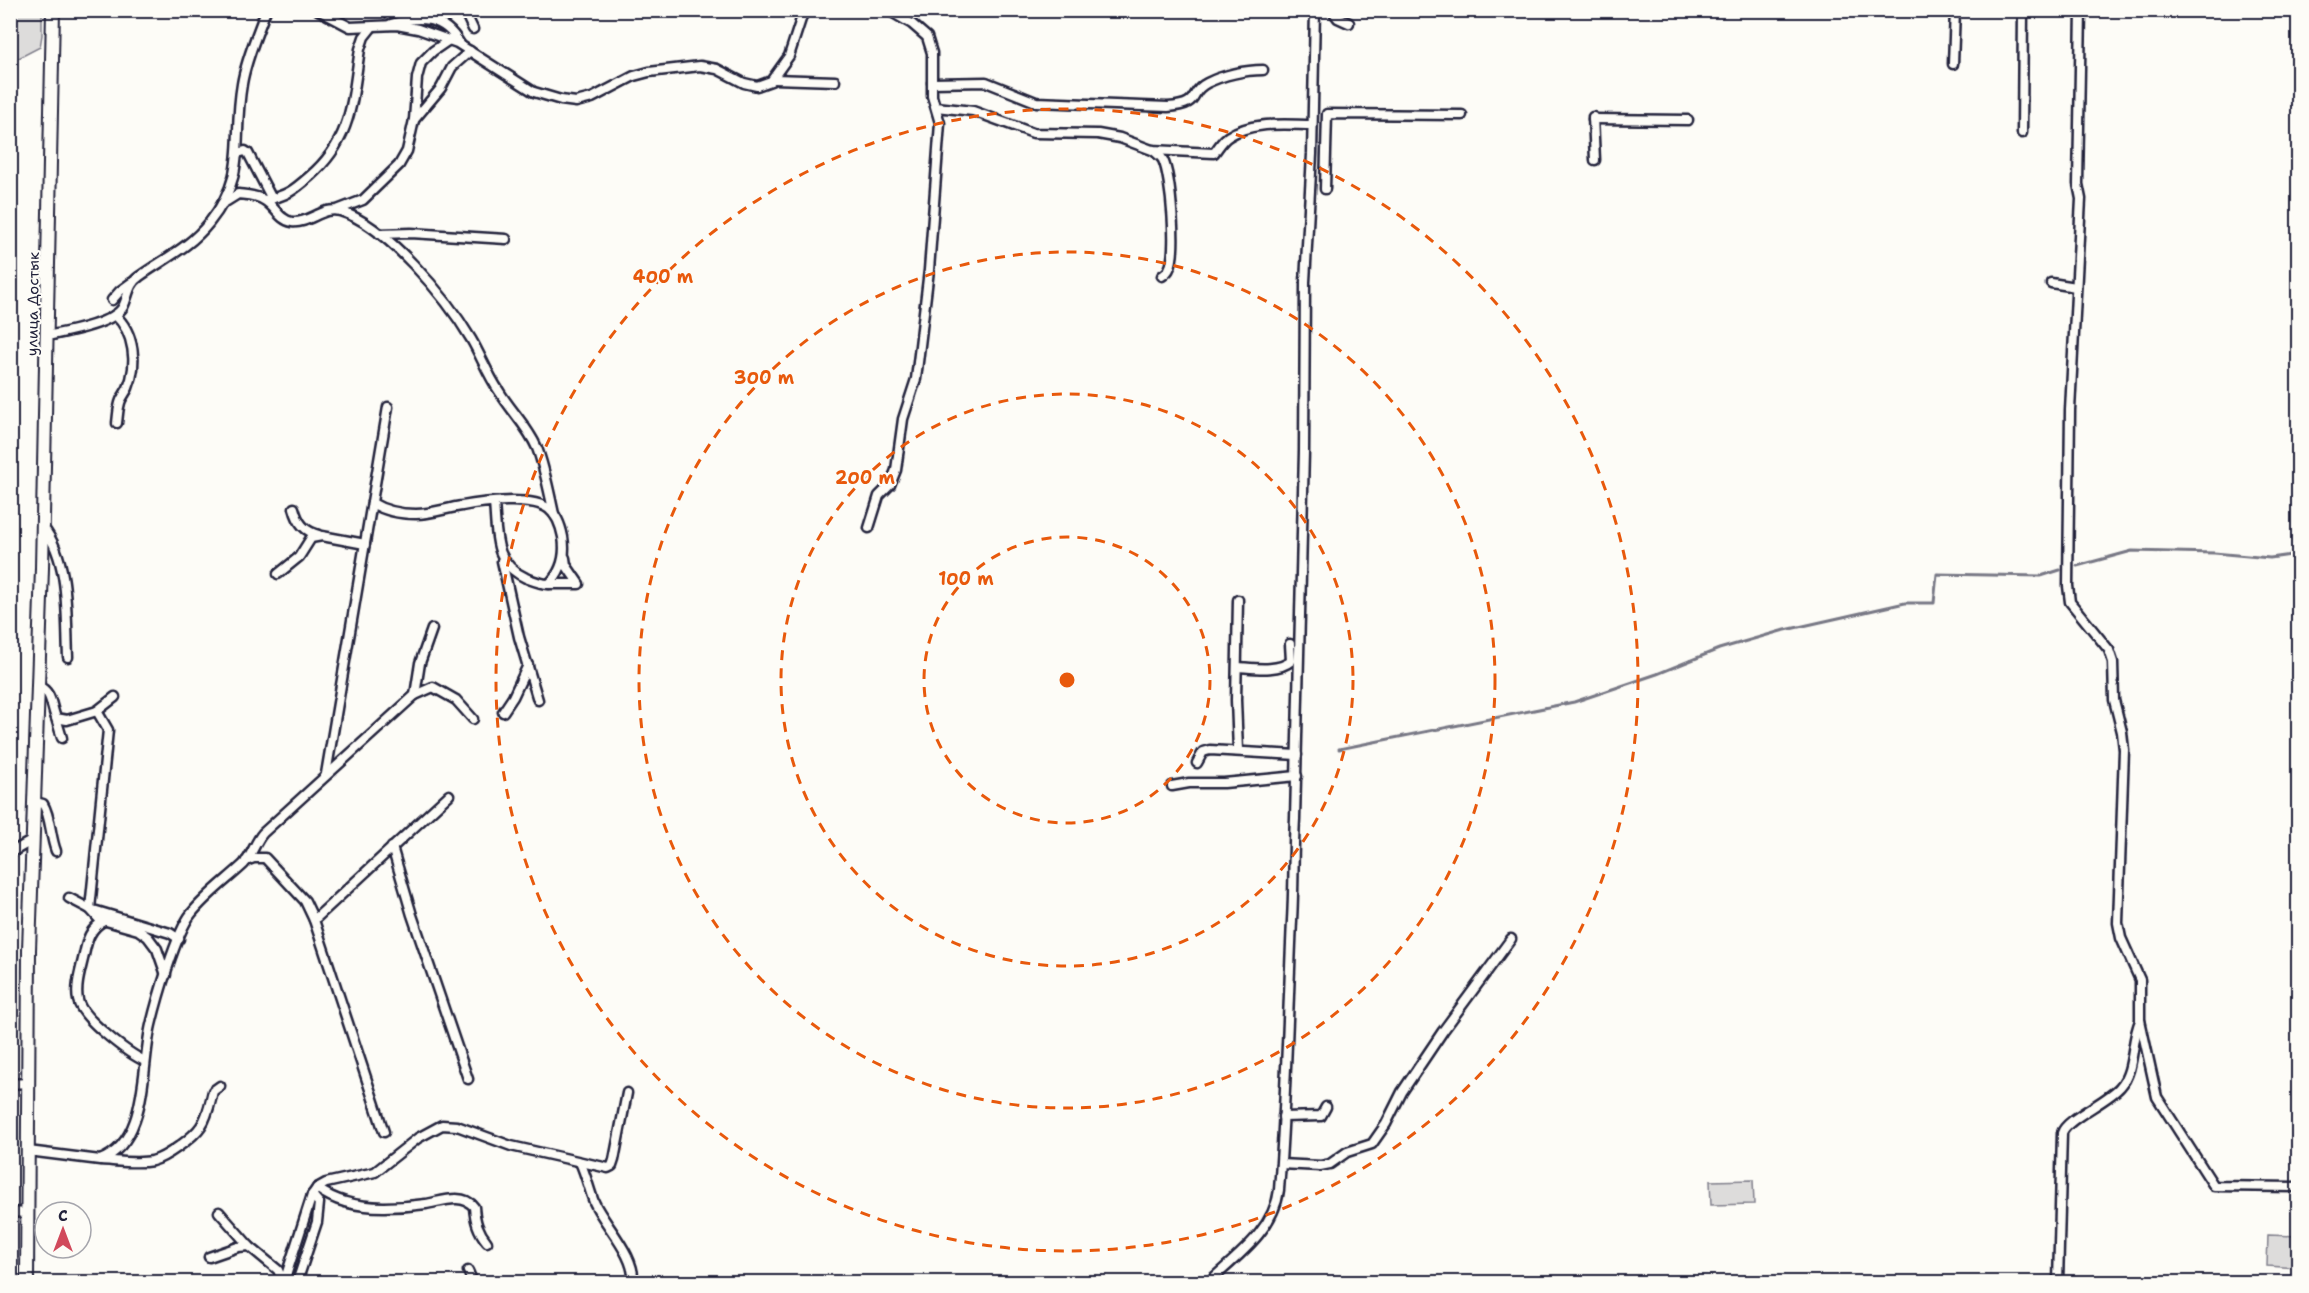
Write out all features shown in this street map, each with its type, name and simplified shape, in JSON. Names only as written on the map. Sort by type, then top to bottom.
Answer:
[{"type":"main road","name":"улица Достык","points":[[27,1282],[29,961],[43,527],[54,10]]},
{"type":"street","points":[[112,300],[132,282],[189,243],[209,224],[222,204],[235,174],[239,106],[244,73],[267,10]]},
{"type":"street","points":[[318,10],[350,27],[397,25],[418,29],[449,40],[534,92],[561,100],[576,102],[592,98],[634,76],[649,72],[699,66],[717,69],[744,83],[758,86],[774,79],[835,81]]},
{"type":"street","points":[[464,10],[473,29]]},
{"type":"street","points":[[774,79],[789,56],[804,10]]},
{"type":"street","points":[[869,528],[879,496],[890,485],[896,470],[903,419],[916,379],[929,270],[940,123],[932,96],[932,52],[927,37],[912,24],[888,10]]},
{"type":"street","points":[[1209,1282],[1251,1244],[1271,1217],[1277,1207],[1281,1164],[1297,755],[1295,659],[1304,451],[1305,282],[1315,10]]},
{"type":"street","points":[[1332,10],[1338,18],[1349,23]]},
{"type":"street","points":[[1953,64],[1955,10]]},
{"type":"street","points":[[2022,133],[2023,10]]},
{"type":"street","points":[[2081,10],[2078,184],[2081,199],[2070,410],[2068,586],[2070,602],[2103,641],[2113,662],[2114,700],[2124,750],[2118,923],[2121,938],[2140,980],[2140,1020],[2157,1097],[2214,1186],[2298,1187]]},
{"type":"street","points":[[382,26],[402,20],[432,20],[449,28],[461,46]]},
{"type":"street","points":[[222,204],[238,194],[269,200],[289,194],[328,159],[340,143],[347,125],[360,49],[364,37],[372,27]]},
{"type":"street","points":[[237,153],[245,151],[248,153],[269,200],[280,217],[291,222],[304,221],[326,211],[337,210],[363,200],[399,165],[407,151],[414,120],[421,63],[449,40]]},
{"type":"street","points":[[414,120],[441,88],[452,67],[470,51]]},
{"type":"street","points":[[932,83],[986,82],[1036,102],[1168,107],[1184,106],[1190,103],[1205,83],[1247,70],[1263,70]]},
{"type":"street","points":[[936,107],[973,111],[1033,133],[1098,134],[1120,138],[1152,150],[1214,153],[1223,140],[1231,134],[1247,129],[1266,126],[1312,125]]},
{"type":"street","points":[[1325,189],[1327,114],[1462,115]]},
{"type":"street","points":[[1595,160],[1593,118],[1688,120]]},
{"type":"street","points":[[1152,150],[1162,158],[1169,176],[1172,212],[1173,258],[1169,270],[1162,276]]},
{"type":"street","points":[[337,210],[379,234],[412,261],[415,268],[444,298],[471,338],[497,389],[522,422],[536,447],[560,528],[566,565],[579,584],[536,582],[520,575],[507,566],[501,558]]},
{"type":"street","points":[[379,234],[411,233],[506,239]]},
{"type":"street","points":[[47,336],[100,322],[115,315],[122,308],[132,282]]},
{"type":"street","points":[[2051,284],[2076,286]]},
{"type":"street","points":[[115,315],[124,323],[130,336],[132,354],[128,388],[120,402],[117,423]]},
{"type":"street","points":[[326,775],[388,407]]},
{"type":"street","points":[[372,503],[392,511],[417,514],[465,505],[534,502],[542,504],[554,514]]},
{"type":"street","points":[[494,503],[501,558],[519,637],[538,700]]},
{"type":"street","points":[[294,508],[300,525],[311,538]]},
{"type":"street","points":[[300,525],[322,536],[365,544]]},
{"type":"street","points":[[43,527],[52,539],[58,555],[64,592],[68,657]]},
{"type":"street","points":[[278,574],[299,556],[311,538],[322,536]]},
{"type":"street","points":[[549,584],[559,571],[564,556]]},
{"type":"street","points":[[1238,600],[1238,752]]},
{"type":"street","points":[[415,695],[420,663],[432,629]]},
{"type":"street","points":[[1290,644],[1295,659]]},
{"type":"street","points":[[1238,667],[1271,668],[1287,665],[1295,659]]},
{"type":"street","points":[[503,712],[513,697],[528,664]]},
{"type":"street","points":[[417,679],[456,700],[473,719]]},
{"type":"street","points":[[38,686],[45,688],[49,694],[62,738]]},
{"type":"street","points":[[100,1160],[113,1152],[132,1128],[143,1083],[150,1028],[166,975],[190,915],[246,861],[260,837],[326,775],[415,695],[433,687]]},
{"type":"street","points":[[56,718],[67,720],[97,711],[115,697]]},
{"type":"street","points":[[90,909],[109,743],[108,730],[97,711]]},
{"type":"street","points":[[1197,763],[1203,752],[1210,750],[1297,755]]},
{"type":"street","points":[[1172,786],[1296,776]]},
{"type":"street","points":[[314,920],[449,795]]},
{"type":"street","points":[[35,802],[43,804],[46,809],[56,851]]},
{"type":"street","points":[[10,853],[33,840]]},
{"type":"street","points":[[392,848],[412,915],[468,1079]]},
{"type":"street","points":[[246,861],[265,858],[305,901],[314,920],[384,1132]]},
{"type":"street","points":[[69,898],[90,909],[170,933],[179,939]]},
{"type":"street","points":[[90,909],[104,921],[138,930],[148,937],[157,949],[166,975]]},
{"type":"street","points":[[104,921],[93,929],[86,946],[79,980],[78,1001],[87,1016],[117,1044],[146,1061]]},
{"type":"street","points":[[1281,1164],[1320,1166],[1330,1164],[1347,1152],[1372,1144],[1386,1124],[1402,1092],[1443,1031],[1511,939]]},
{"type":"street","points":[[2058,1282],[2063,1129],[2111,1096],[2122,1085],[2129,1064],[2134,1032],[2140,1020]]},
{"type":"street","points":[[10,1084],[28,1083]]},
{"type":"street","points":[[28,1151],[100,1160],[138,1162],[154,1160],[164,1156],[201,1128],[207,1116],[213,1091],[220,1086]]},
{"type":"street","points":[[283,1282],[315,1191],[326,1183],[375,1172],[418,1138],[442,1125],[456,1126],[511,1146],[602,1167],[612,1166],[627,1093]]},
{"type":"street","points":[[1283,1117],[1321,1116],[1326,1107]]},
{"type":"street","points":[[580,1162],[595,1203],[630,1264],[633,1282]]},
{"type":"street","points":[[315,1191],[368,1206],[465,1200],[474,1207],[475,1221],[480,1234],[488,1242]]},
{"type":"street","points":[[297,1282],[317,1222],[319,1203],[315,1191]]},
{"type":"street","points":[[10,1212],[28,1214]]},
{"type":"street","points":[[219,1212],[249,1246],[278,1270],[283,1282]]},
{"type":"street","points":[[209,1257],[238,1247],[249,1246]]},
{"type":"street","points":[[468,1271],[470,1282]]},
{"type":"shaded area","points":[[11,10],[42,11],[42,35],[40,47],[11,62]]},
{"type":"shaded area","points":[[1753,1180],[1754,1204],[1711,1205],[1710,1181]]},
{"type":"shaded area","points":[[2268,1235],[2298,1236],[2298,1268],[2267,1266]]},
{"type":"waterway","points":[[2077,566],[2132,551],[2214,553],[2270,558],[2298,554]]},
{"type":"waterway","points":[[1339,749],[1574,702],[1657,674],[1719,649],[1781,631],[1905,603],[1934,603],[1937,574],[2041,576],[2060,570]]}]
